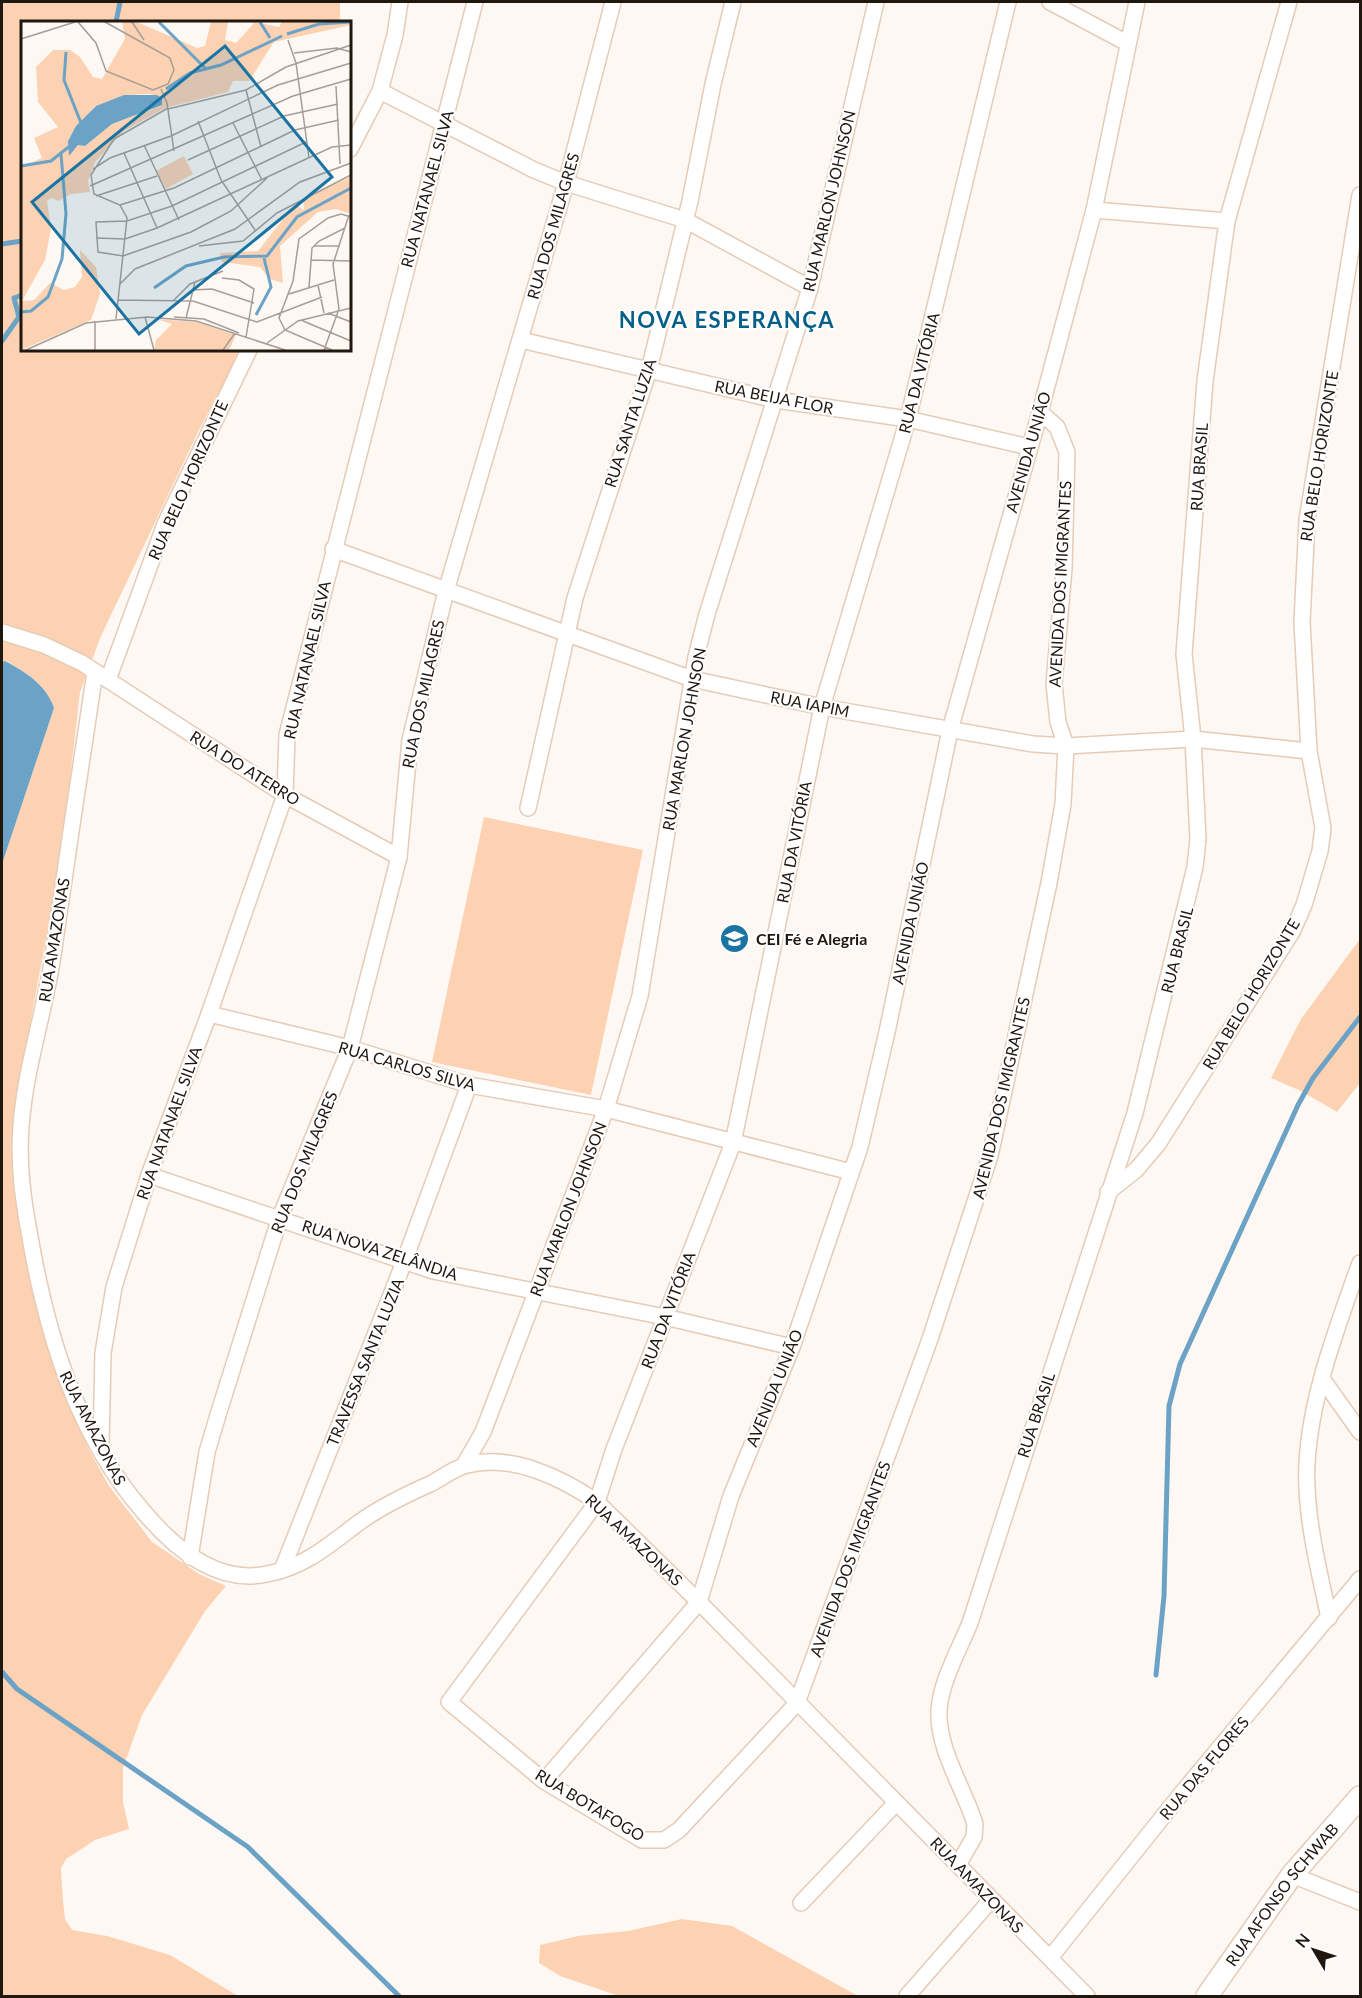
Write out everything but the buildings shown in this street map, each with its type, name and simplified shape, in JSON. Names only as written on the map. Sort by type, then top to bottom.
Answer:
[{"type":"street","points":[[351,147],[380,91],[395,35],[400,2]]},
{"type":"street","name":"RUA NATANAEL SILVA","points":[[101,1450],[106,1322],[149,1174],[209,1014],[285,795],[287,735],[475,2]]},
{"type":"street","name":"RUA DOS MILAGRES","points":[[190,1557],[207,1452],[280,1217],[350,1048],[399,857],[410,740],[446,591],[566,183],[613,2]]},
{"type":"street","name":"RUA SANTA LUZIA","points":[[528,808],[566,634],[591,544],[649,370],[685,220],[720,54],[734,2]]},
{"type":"street","name":"RUA MARLON JOHNSON","points":[[464,1465],[483,1432],[606,1109],[640,996],[693,679],[707,614],[810,288],[876,2]]},
{"type":"street","name":"RUA DA VITÓRIA","points":[[449,1702],[597,1502],[665,1317],[733,1143],[822,707],[908,419],[1008,2]]},
{"type":"street","points":[[1050,2],[1128,43]]},
{"type":"street","name":"AVENIDA UNIÃO","points":[[544,1781],[699,1602],[731,1496],[792,1347],[860,1147],[887,1032],[950,730],[1040,412],[1094,210],[1137,2]]},
{"type":"street","name":"RUA BRASIL","points":[[958,1865],[974,1837],[975,1824],[941,1734],[939,1709],[942,1694],[970,1623],[1134,1113],[1190,895],[1198,839],[1193,739],[1184,654],[1205,381],[1227,221],[1289,2]]},
{"type":"street","points":[[380,91],[512,160],[566,183],[685,220],[810,288]]},
{"type":"street","name":"RUA BELO HORIZONTE","points":[[1108,1192],[1136,1170],[1158,1144],[1292,932],[1304,905],[1320,851],[1323,828],[1309,751],[1302,622],[1306,520],[1360,195]]},
{"type":"street","points":[[1094,210],[1227,221]]},
{"type":"street","name":"RUA BEIJA FLOR","points":[[521,340],[776,400],[908,419],[1029,447]]},
{"type":"street","name":"RUA BELO HORIZONTE","points":[[101,676],[165,524],[249,351]]},
{"type":"street","name":"AVENIDA DOS IMIGRANTES","points":[[679,1830],[797,1702],[930,1339],[990,1156],[1059,833],[1066,746],[1058,722],[1054,684],[1064,568],[1067,452],[1057,427],[1040,412]]},
{"type":"street","name":"RUA IAPIM","points":[[333,549],[693,679],[822,707],[1033,744],[1066,746],[1193,739],[1309,751]]},
{"type":"street","points":[[2,632],[55,649],[101,676]]},
{"type":"street","name":"RUA DO ATERRO","points":[[101,676],[285,795],[399,857]]},
{"type":"street","name":"RUA AMAZONAS","points":[[101,676],[50,970],[26,1093],[21,1125],[20,1170],[40,1293],[62,1371],[101,1450],[126,1491],[146,1515],[190,1557],[216,1570],[262,1575],[309,1560],[381,1508],[464,1465],[495,1461],[532,1470],[562,1481],[597,1502],[699,1602],[1087,1996]]},
{"type":"street","name":"RUA CARLOS SILVA","points":[[209,1014],[350,1048],[469,1086],[606,1109],[851,1172]]},
{"type":"street","name":"TRAVESSA SANTA LUZIA","points":[[282,1570],[404,1262],[469,1086]]},
{"type":"street","name":"RUA NOVA ZELÂNDIA","points":[[149,1174],[280,1217],[404,1262],[468,1279],[665,1317],[792,1347]]},
{"type":"street","points":[[1329,1618],[1310,1522],[1307,1487],[1312,1423],[1337,1327],[1360,1263]]},
{"type":"street","points":[[1323,1380],[1360,1432]]},
{"type":"street","name":"RUA DAS FLORES","points":[[1050,1958],[1181,1794],[1360,1579]]},
{"type":"street","name":"RUA BOTAFOGO","points":[[449,1702],[544,1781],[642,1840],[664,1840],[679,1830]]},
{"type":"street","name":"RUA AFONSO SCHWAB","points":[[1207,1996],[1292,1875],[1360,1797]]},
{"type":"street","points":[[801,1903],[896,1803]]},
{"type":"street","points":[[1292,1875],[1360,1902]]},
{"type":"street","points":[[907,1996],[991,1900]]},
{"type":"shaded area","points":[[2,2],[340,2],[340,21],[21,21],[21,351],[241,351],[199,430],[101,636],[80,692],[67,805],[48,928],[22,1067],[17,1154],[70,1401],[89,1450],[109,1486],[152,1542],[199,1574],[226,1586],[205,1611],[142,1715],[123,1768],[123,1802],[129,1829],[95,1840],[66,1859],[61,1868],[65,1919],[72,1930],[107,1936],[170,1955],[238,1996],[2,1996],[2,864],[54,708],[41,686],[21,670],[6,661],[2,662]]},
{"type":"shaded area","points":[[484,817],[643,850],[591,1095],[432,1062]]},
{"type":"shaded area","points":[[1360,939],[1360,1083],[1337,1112],[1301,1091],[1271,1078],[1301,1019]]},
{"type":"shaded area","points":[[682,1919],[732,1926],[858,1996],[619,1996],[560,1976],[539,1963],[540,1945],[578,1936],[628,1931]]},
{"type":"water","points":[[5,661],[41,686],[54,708],[2,864],[2,662]]},
{"type":"waterway","points":[[116,21],[120,2]]},
{"type":"waterway","points":[[2,244],[21,241]]},
{"type":"waterway","points":[[2,341],[19,317],[14,298],[21,295]]},
{"type":"waterway","points":[[1156,1675],[1164,1596],[1169,1406],[1180,1364],[1298,1105],[1313,1078],[1360,1017]]},
{"type":"waterway","points":[[2,1672],[17,1689],[248,1847],[399,1996]]},
{"type":"place","name":"CEI Fé e Alegria","points":[[735,939]]},
{"type":"district","name":"NOVA ESPERANÇA","points":[[727,320]]}]
